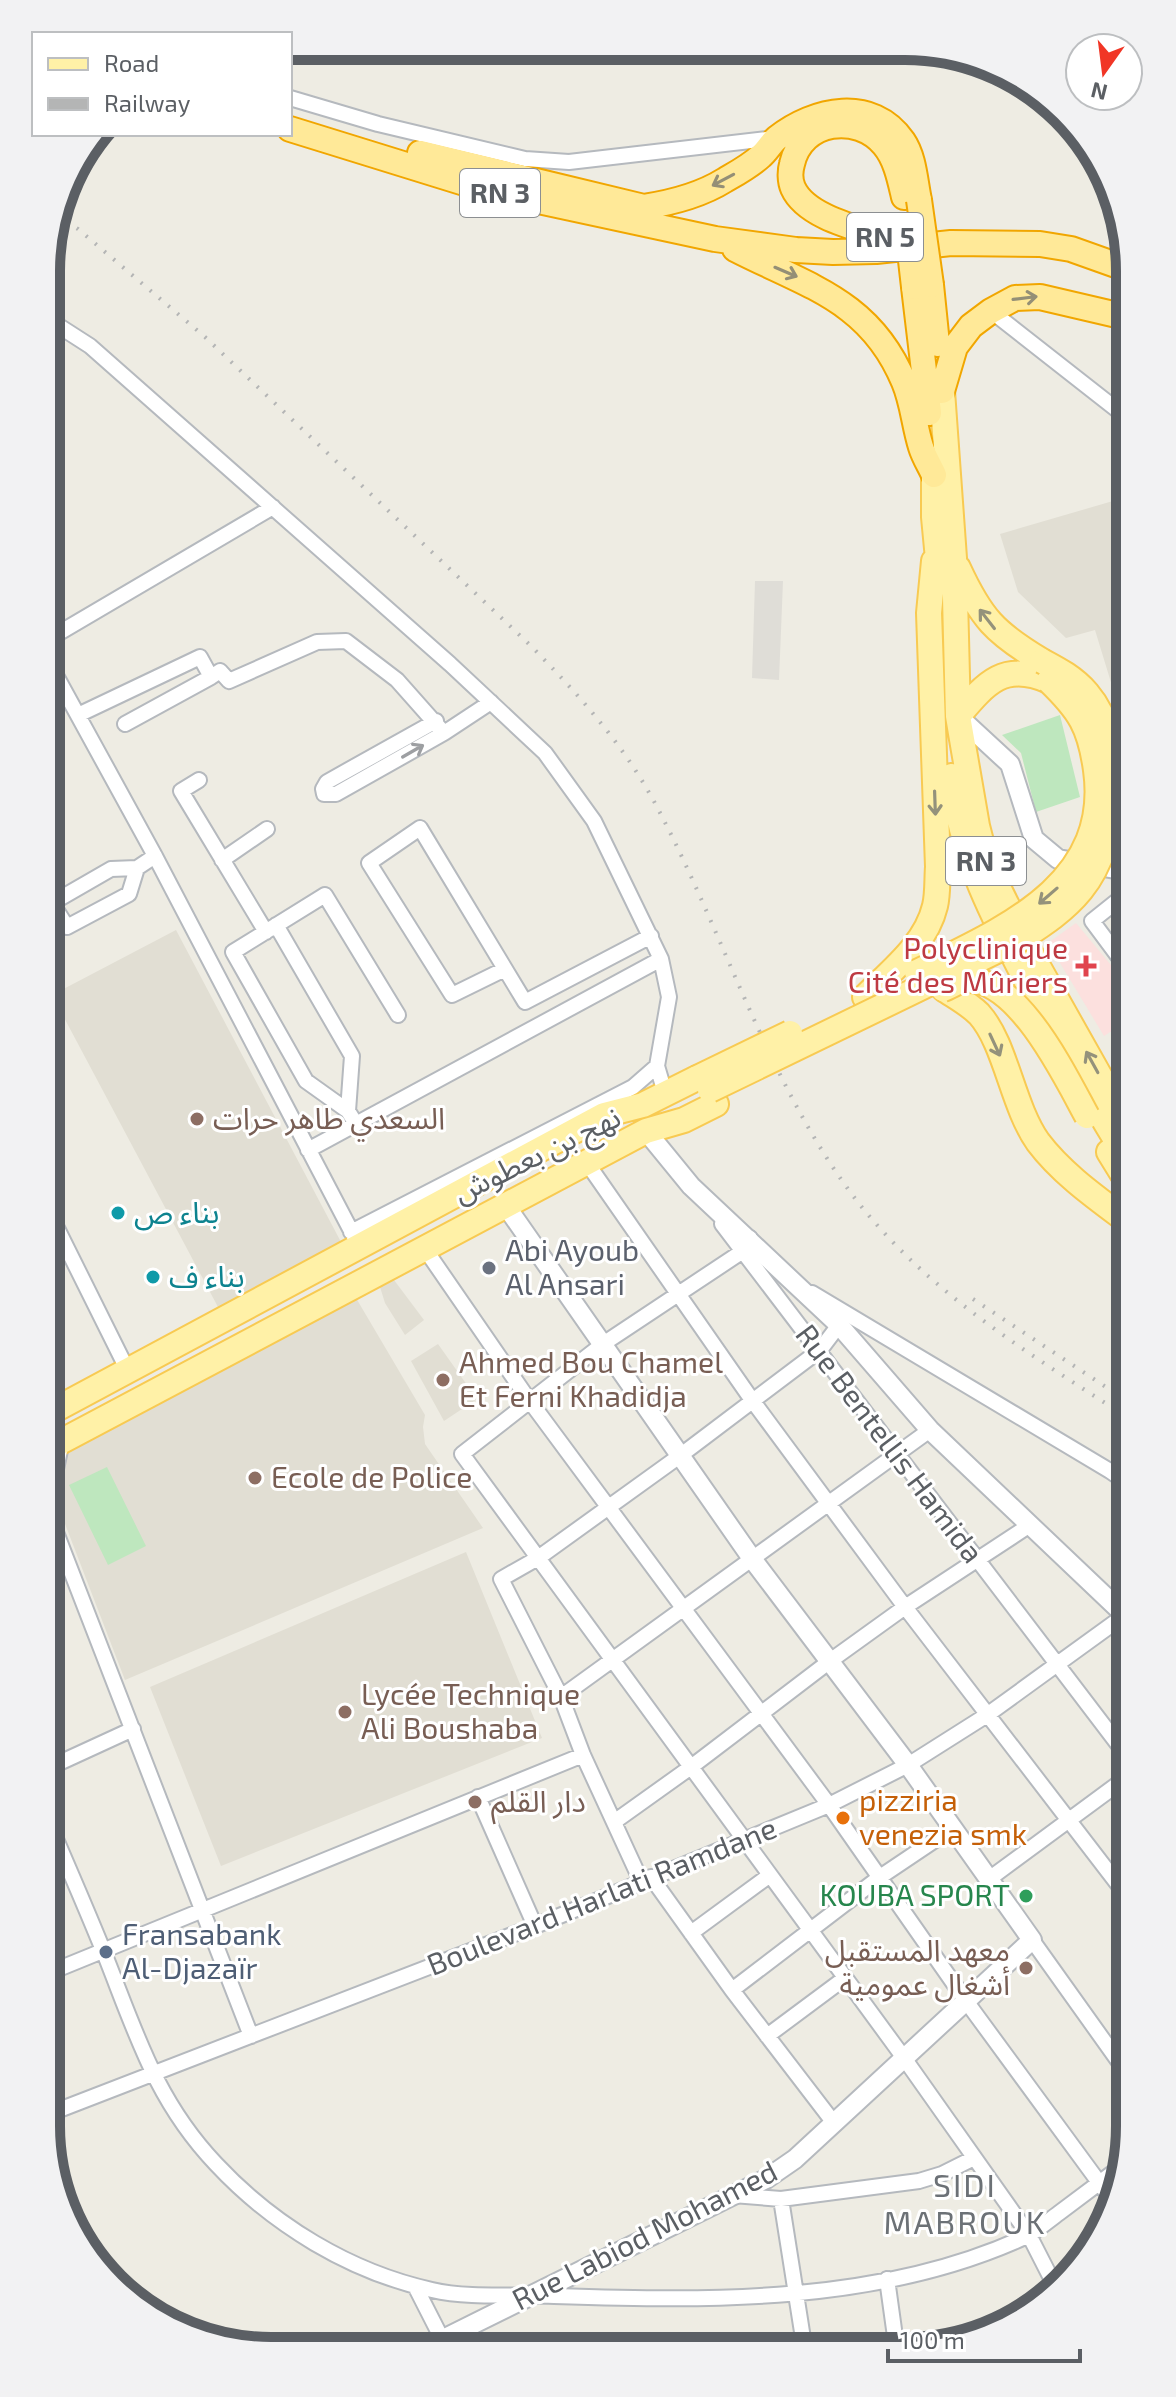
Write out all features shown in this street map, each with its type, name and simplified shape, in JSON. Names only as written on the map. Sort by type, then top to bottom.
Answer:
[{"type":"highway","name":"RN 3","points":[[292,119],[463,165],[643,207],[669,203],[721,183],[762,156],[776,138],[815,116],[836,111],[855,111],[875,116],[903,141],[911,157],[912,202],[923,286],[942,391]]},
{"type":"highway","name":"RN 3","points":[[884,237],[838,222],[804,201],[793,188],[790,171],[795,150],[807,136],[830,127],[851,124],[870,132],[886,147],[912,202]]},
{"type":"highway","name":"RN 3","points":[[292,130],[487,190],[715,239],[815,286],[858,316],[887,347],[905,383],[921,447],[934,475]]},
{"type":"highway","name":"RN 5","points":[[643,207],[785,235],[884,237],[948,230],[1027,230],[1068,234],[1114,247]]},
{"type":"highway","name":"RN 5","points":[[715,239],[833,252],[951,243],[1040,244],[1071,249],[1116,265]]},
{"type":"highway","name":"RN 3","points":[[923,286],[926,383],[934,475]]},
{"type":"highway","points":[[942,391],[955,347],[971,326],[1015,298],[1040,297],[1116,315]]},
{"type":"main road","name":"RN 3","points":[[942,391],[954,558],[958,716],[987,865],[1031,954],[1116,1105]]},
{"type":"main road","name":"RN 3","points":[[865,997],[908,955],[924,932],[935,905],[938,867],[929,613],[936,552],[934,475]]},
{"type":"main road","name":"RN 3","points":[[935,535],[945,624],[948,748],[966,851],[984,898],[1058,1040],[1116,1139]]},
{"type":"main road","points":[[708,1090],[865,997],[965,948],[1023,915],[1068,878],[1086,846],[1096,813],[1098,783],[1086,724],[1046,671],[994,628],[978,607],[954,558]]},
{"type":"main road","points":[[60,1433],[488,1207],[583,1165],[646,1131],[669,1109],[1019,940],[1054,918],[1082,889],[1099,862],[1110,830],[1115,777],[1105,727],[1088,694],[1066,674],[1046,671],[1011,673],[990,681],[958,716]]},
{"type":"main road","points":[[643,1105],[665,1093],[708,1090],[960,981],[975,981],[1012,999],[1027,1016],[1116,1163]]},
{"type":"main road","points":[[944,989],[981,1016],[999,1051],[1020,1111],[1039,1143],[1078,1183],[1116,1212]]},
{"type":"main road","name":"نهج بن بعطوش","points":[[60,1407],[355,1239],[604,1115],[643,1105]]},
{"type":"main road","name":"نهج بن بعطوش","points":[[60,1433],[624,1123],[643,1105]]},
{"type":"main road","name":"نهج بن بعطوش","points":[[60,1433],[425,1249],[583,1165]]},
{"type":"street","points":[[292,99],[378,124],[525,159],[569,162],[776,138]]},
{"type":"street","points":[[991,311],[1116,409]]},
{"type":"street","points":[[60,327],[90,346],[545,753],[582,801],[661,959],[669,997],[657,1066],[665,1093]]},
{"type":"street","points":[[60,632],[174,558],[273,507]]},
{"type":"street","points":[[125,724],[220,671],[229,681],[317,642],[346,641],[397,680],[440,727]]},
{"type":"street","points":[[78,715],[200,657],[211,677]]},
{"type":"street","points":[[60,691],[78,715],[155,856],[355,1239],[633,1087],[657,1066]]},
{"type":"street","points":[[375,764],[491,702]]},
{"type":"street","points":[[958,716],[1010,764],[1034,839],[1058,859],[1116,869]]},
{"type":"street","points":[[968,777],[980,760],[999,754]]},
{"type":"street","points":[[199,780],[181,791],[222,860],[271,929],[352,1056],[352,1118]]},
{"type":"street","points":[[505,969],[452,995],[369,863],[420,828],[525,1002],[651,936]]},
{"type":"street","points":[[222,860],[267,829]]},
{"type":"street","points":[[60,898],[111,869],[137,868],[155,856]]},
{"type":"street","points":[[60,916],[67,927],[129,894],[137,868]]},
{"type":"street","points":[[352,1118],[306,1081],[233,952],[325,895],[398,1015]]},
{"type":"street","points":[[1116,902],[1092,921],[1116,953]]},
{"type":"street","points":[[308,1150],[352,1118],[661,959]]},
{"type":"street","points":[[646,1131],[691,1186],[746,1244],[796,1283],[839,1325],[930,1430],[1116,1607]]},
{"type":"street","points":[[583,1165],[905,1607],[1116,1882]]},
{"type":"street","points":[[505,1207],[753,1560],[908,1765],[1116,2058]]},
{"type":"street","points":[[60,1234],[128,1371]]},
{"type":"street","points":[[746,1244],[603,1344],[462,1454],[611,1662],[904,2058],[1029,2235],[1051,2278]]},
{"type":"street","name":"Rue Bentellis Hamida","points":[[746,1244],[976,1561],[1116,1742]]},
{"type":"street","points":[[425,1249],[529,1400],[829,1805],[966,2001],[1106,2192]]},
{"type":"street","points":[[796,1283],[1116,1475]]},
{"type":"street","points":[[834,2123],[691,1933],[646,1879],[614,1822],[561,1697],[501,1579],[538,1558],[681,1455],[820,1350],[839,1325]]},
{"type":"street","points":[[561,1697],[930,1430]]},
{"type":"street","points":[[614,1822],[905,1607],[1030,1525]]},
{"type":"street","points":[[60,1543],[251,2036]]},
{"type":"street","name":"Boulevard Harlati Ramdane","points":[[60,2110],[535,1926],[829,1805],[908,1765],[987,1715],[1116,1625]]},
{"type":"street","points":[[60,1763],[133,1729]]},
{"type":"street","points":[[60,1968],[583,1755]]},
{"type":"street","points":[[989,1879],[1116,1785]]},
{"type":"street","points":[[478,1797],[535,1926]]},
{"type":"street","points":[[732,1990],[880,1877],[953,1828]]},
{"type":"street","points":[[60,1849],[151,2074],[189,2134],[218,2166],[262,2206],[302,2235],[355,2265],[415,2286],[484,2296],[700,2299],[795,2293],[887,2279],[942,2269],[1029,2235],[1110,2175]]},
{"type":"street","points":[[691,1933],[770,1875]]},
{"type":"street","name":"Rue Labiod Mohamed","points":[[446,2337],[766,2179],[795,2159],[1032,1940]]},
{"type":"street","points":[[767,2036],[845,1978]]},
{"type":"street","points":[[732,2195],[781,2199],[919,2181],[942,2174],[974,2158]]},
{"type":"street","points":[[781,2199],[803,2337]]},
{"type":"street","points":[[887,2279],[895,2337]]},
{"type":"street","points":[[415,2286],[441,2337]]},
{"type":"shaded area","points":[[1116,500],[1116,688],[1113,689],[1095,630],[1066,638],[1018,592],[1000,534]]},
{"type":"shaded area","points":[[755,581],[783,581],[779,680],[752,678]]},
{"type":"shaded area","name":"Polyclinique Cité des Mûriers","points":[[1076,923],[1116,971],[1116,1028],[1104,1036],[1048,943]]},
{"type":"shaded area","name":"السعدي طاهر حرات","points":[[176,930],[341,1242],[218,1307],[60,1010],[60,991]]},
{"type":"shaded area","points":[[394,1280],[424,1320],[405,1335],[385,1303],[380,1287]]},
{"type":"shaded area","name":"Ecole de Police","points":[[356,1298],[425,1415],[425,1444],[483,1528],[125,1680],[60,1511],[60,1488],[67,1453]]},
{"type":"shaded area","name":"Ahmed Bou Chamel Et Ferni Khadidja","points":[[438,1344],[477,1399],[444,1421],[411,1361]]},
{"type":"shaded area","name":"Lycée Technique Ali Boushaba","points":[[466,1552],[542,1738],[221,1866],[150,1687]]},
{"type":"green space","points":[[1060,715],[1080,797],[1036,812],[1021,753],[1002,735]]},
{"type":"green space","points":[[107,1467],[146,1546],[108,1565],[69,1485]]},
{"type":"railway","points":[[66,222],[205,337],[531,646],[566,683],[616,742],[657,807],[775,1064],[829,1162],[861,1206],[889,1238],[952,1297],[1116,1410]]},
{"type":"railway","points":[[973,1299],[1116,1394]]},
{"type":"place","name":"Polyclinique Cité des Mûriers","points":[[1086,966]]},
{"type":"place","name":"السعدي طاهر حرات","points":[[197,1119]]},
{"type":"place","name":"بناء ص","points":[[118,1213]]},
{"type":"place","name":"Abi Ayoub Al Ansari","points":[[489,1268]]},
{"type":"place","name":"بناء ف","points":[[153,1277]]},
{"type":"place","name":"Ahmed Bou Chamel Et Ferni Khadidja","points":[[443,1380]]},
{"type":"place","name":"Ecole de Police","points":[[255,1478]]},
{"type":"place","name":"Lycée Technique Ali Boushaba","points":[[345,1712]]},
{"type":"place","name":"دار القلم","points":[[475,1802]]},
{"type":"place","name":"pizziria venezia smk","points":[[843,1818]]},
{"type":"place","name":"KOUBA SPORT","points":[[1026,1896]]},
{"type":"place","name":"Fransabank Al-Djazaïr","points":[[106,1952]]},
{"type":"place","name":"معهد المستقبل أشغال عمومية","points":[[1026,1968]]},
{"type":"district","name":"SIDI MABROUK","points":[[965,2204]]}]
